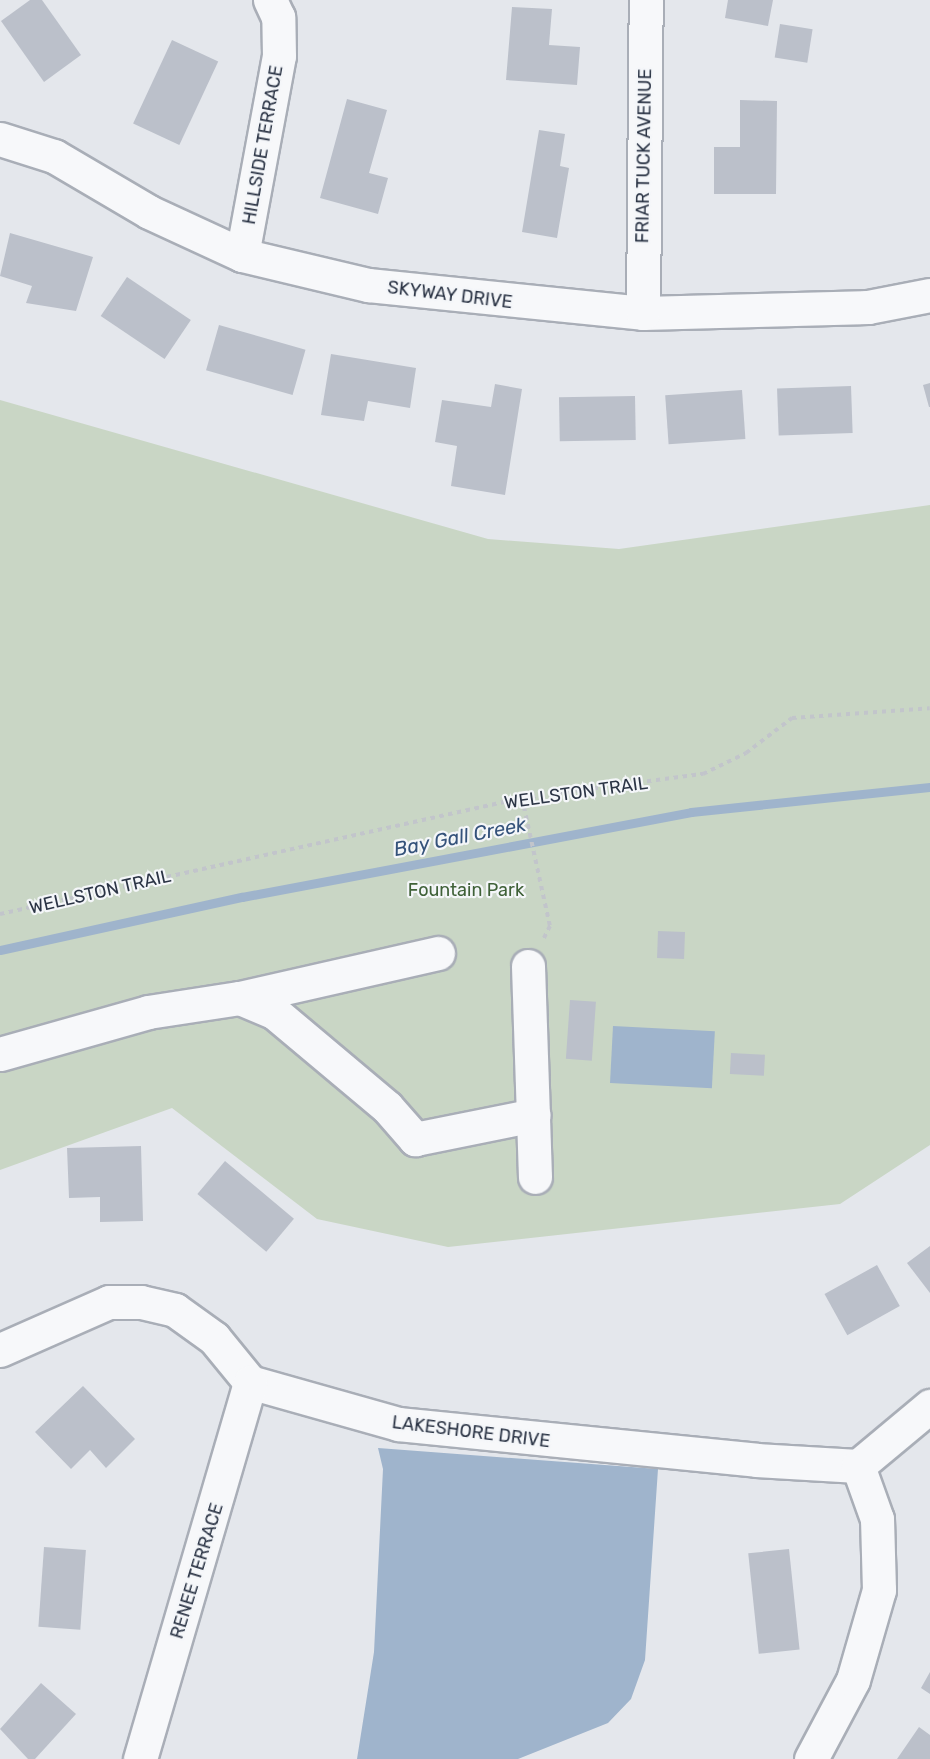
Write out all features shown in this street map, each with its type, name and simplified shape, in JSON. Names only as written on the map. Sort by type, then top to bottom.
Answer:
[{"type":"street","name":"HILLSIDE TERRACE","points":[[242,255],[279,56],[278,17],[270,0]]},
{"type":"street","name":"FRIAR TUCK AVENUE","points":[[643,313],[646,0]]},
{"type":"street","name":"SKYWAY DRIVE","points":[[0,139],[54,156],[149,212],[242,255],[441,296],[643,313],[868,307],[930,295]]},
{"type":"street","points":[[0,1054],[148,1012],[240,998],[438,953]]},
{"type":"street","points":[[528,966],[535,1177]]},
{"type":"street","points":[[240,998],[274,1013],[387,1107],[415,1139],[534,1115]]},
{"type":"street","points":[[0,1350],[109,1302],[141,1302],[175,1310],[214,1338],[250,1383]]},
{"type":"street","name":"LAKESHORE DRIVE","points":[[250,1383],[398,1424],[574,1445],[858,1466]]},
{"type":"street","name":"RENEE TERRACE","points":[[141,1759],[250,1383]]},
{"type":"street","points":[[811,1759],[853,1680],[879,1590],[877,1519],[858,1466],[930,1406]]},
{"type":"path","name":"WELLSTON TRAIL","points":[[0,914],[522,798],[703,774],[746,753],[792,718],[930,708]]},
{"type":"path","points":[[522,798],[550,926]]},
{"type":"green space","name":"Fountain Park","points":[[0,400],[488,539],[619,549],[930,505],[930,1145],[840,1204],[448,1247],[317,1219],[172,1108],[0,1170]]},
{"type":"water","points":[[613,1026],[715,1031],[712,1088],[610,1083]]},
{"type":"water","points":[[378,1448],[658,1469],[645,1660],[631,1699],[608,1723],[518,1759],[357,1759],[374,1652],[383,1469]]},
{"type":"building","points":[[30,0],[42,0],[81,55],[44,82],[1,21]]},
{"type":"building","points":[[728,0],[773,0],[768,26],[725,18]]},
{"type":"building","points":[[512,7],[552,9],[549,45],[580,47],[577,85],[506,80]]},
{"type":"building","points":[[780,24],[813,29],[807,63],[775,58]]},
{"type":"building","points":[[172,40],[218,62],[179,145],[133,123]]},
{"type":"building","points":[[347,99],[387,110],[369,173],[388,178],[378,214],[320,198]]},
{"type":"building","points":[[740,100],[777,101],[776,194],[714,194],[714,147],[740,147]]},
{"type":"building","points":[[539,130],[565,134],[560,166],[569,168],[557,238],[522,232]]},
{"type":"building","points":[[10,233],[93,257],[76,311],[26,303],[32,286],[0,276]]},
{"type":"building","points":[[127,277],[191,320],[165,359],[101,316]]},
{"type":"building","points":[[219,325],[306,350],[293,395],[206,370]]},
{"type":"building","points":[[331,354],[416,368],[410,408],[368,401],[364,421],[321,415]]},
{"type":"building","points":[[930,383],[930,407],[929,407],[923,385]]},
{"type":"building","points":[[495,384],[522,389],[505,495],[451,486],[457,446],[435,442],[442,400],[491,407]]},
{"type":"building","points":[[851,386],[853,433],[779,436],[777,389]]},
{"type":"building","points":[[742,390],[745,439],[669,444],[665,395]]},
{"type":"building","points":[[635,396],[636,440],[560,441],[559,397]]},
{"type":"building","points":[[658,931],[685,932],[684,959],[657,958]]},
{"type":"building","points":[[570,1000],[596,1002],[592,1061],[566,1059]]},
{"type":"building","points":[[731,1053],[765,1055],[764,1076],[730,1074]]},
{"type":"building","points":[[141,1146],[143,1221],[100,1222],[100,1197],[69,1198],[67,1148]]},
{"type":"building","points":[[225,1161],[294,1219],[266,1252],[197,1194]]},
{"type":"building","points":[[930,1246],[930,1293],[907,1263]]},
{"type":"building","points":[[877,1265],[900,1306],[847,1335],[825,1294]]},
{"type":"building","points":[[83,1386],[135,1439],[106,1468],[90,1450],[71,1469],[35,1432]]},
{"type":"building","points":[[44,1547],[86,1550],[80,1630],[38,1627]]},
{"type":"building","points":[[789,1549],[800,1649],[759,1654],[748,1553]]},
{"type":"building","points":[[930,1672],[930,1694],[921,1688]]},
{"type":"building","points":[[41,1683],[76,1714],[35,1759],[28,1759],[0,1729]]},
{"type":"building","points":[[919,1727],[930,1735],[930,1759],[897,1759]]},
{"type":"waterway","name":"Bay Gall Creek","points":[[0,950],[242,897],[691,812],[930,787]]}]
